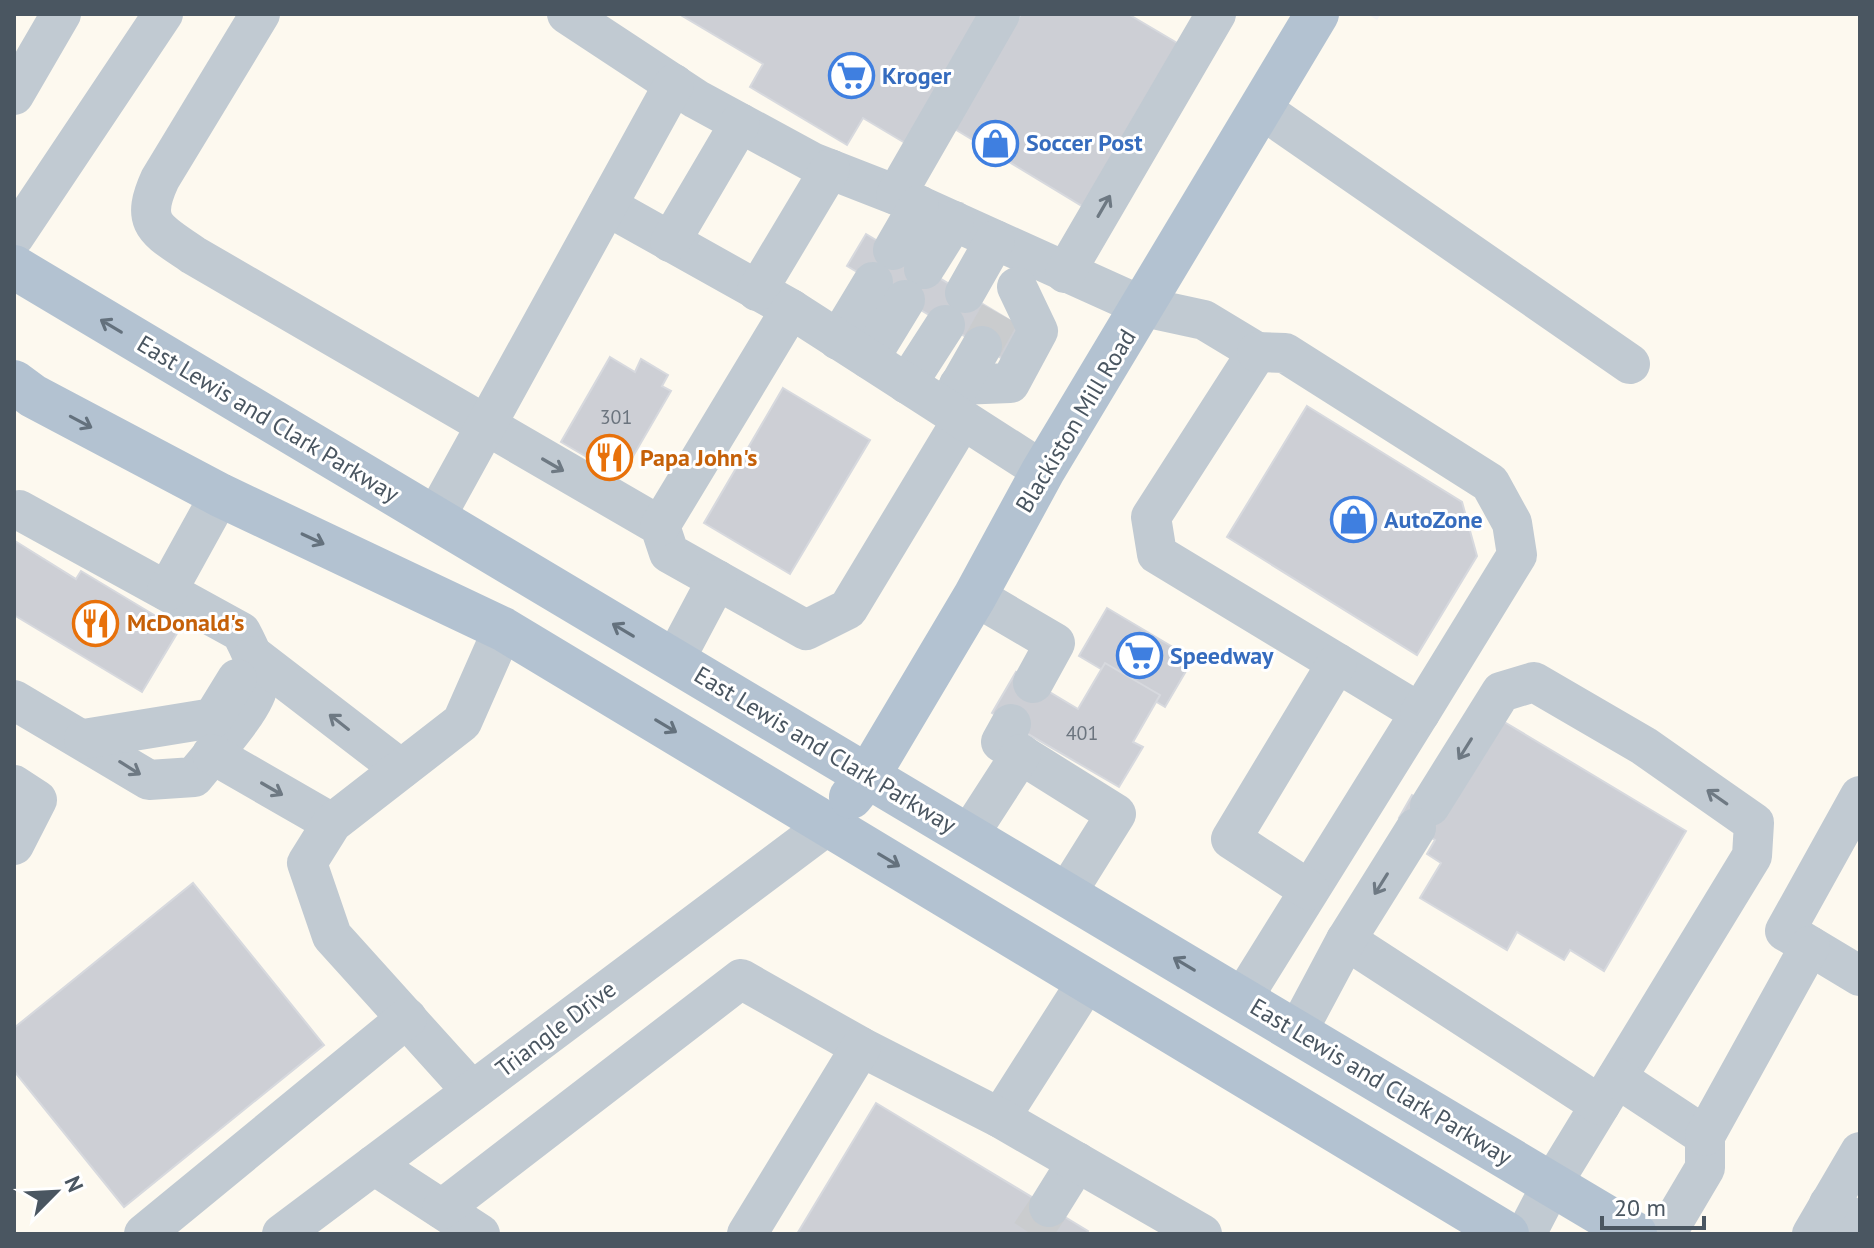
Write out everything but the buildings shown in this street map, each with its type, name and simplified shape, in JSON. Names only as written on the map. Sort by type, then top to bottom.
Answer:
[{"type":"main road","name":"Blackiston Mill Road","points":[[829,824],[868,776],[975,596],[1043,471],[1317,14]]},
{"type":"main road","name":"East Lewis and Clark Parkway","points":[[14,267],[1635,1234]]},
{"type":"main road","points":[[14,382],[33,396],[220,495],[503,629],[1507,1234]]},
{"type":"street","points":[[14,95],[61,14]]},
{"type":"street","points":[[14,237],[163,14]]},
{"type":"street","points":[[260,14],[160,179],[149,207],[152,221],[162,233],[193,255],[660,526],[669,553],[806,630],[848,609],[956,405],[1019,296],[1216,14]]},
{"type":"street","points":[[567,14],[674,84],[814,163],[995,240],[1038,331],[1010,383],[956,405]]},
{"type":"street","points":[[853,350],[899,275],[1000,14]]},
{"type":"street","points":[[435,518],[674,84]]},
{"type":"street","points":[[1260,108],[1630,364]]},
{"type":"street","points":[[670,242],[740,123]]},
{"type":"street","points":[[660,526],[774,300],[830,169]]},
{"type":"street","points":[[607,206],[774,300],[907,384],[956,405],[1043,471]]},
{"type":"street","points":[[907,384],[995,240]]},
{"type":"street","points":[[1019,296],[1144,307],[1204,320],[1257,352],[1285,353],[1490,483],[1512,523],[1517,555],[1242,999]]},
{"type":"street","points":[[1257,352],[1151,517],[1157,554],[1420,713]]},
{"type":"street","points":[[167,591],[220,495]]},
{"type":"street","points":[[14,511],[19,510],[241,632],[254,656],[258,688],[237,724],[194,777],[149,780],[14,700]]},
{"type":"street","points":[[14,529],[218,645],[237,678],[213,718],[84,739]]},
{"type":"street","points":[[674,661],[717,580]]},
{"type":"street","points":[[975,596],[1055,643],[1033,683]]},
{"type":"street","points":[[472,1091],[332,936],[307,863],[332,823],[462,722],[503,629]]},
{"type":"street","points":[[254,656],[401,769]]},
{"type":"street","points":[[1309,890],[1231,839],[1337,663]]},
{"type":"street","points":[[1297,1032],[1346,940],[1501,692],[1534,682],[1644,746],[1754,823],[1752,856],[1552,1184],[1526,1234]]},
{"type":"street","points":[[968,836],[1016,739],[1116,814],[1066,894]]},
{"type":"street","points":[[212,754],[332,823]]},
{"type":"street","points":[[14,785],[37,800],[14,845]]},
{"type":"street","points":[[1860,796],[1785,931],[1860,976]]},
{"type":"street","name":"Triangle Drive","points":[[282,1234],[829,824]]},
{"type":"street","points":[[1346,940],[1609,1091],[1705,1136]]},
{"type":"street","points":[[1666,1234],[1705,1168],[1705,1136],[1810,946]]},
{"type":"street","points":[[442,1209],[741,979],[1077,1162],[1177,1229]]},
{"type":"street","points":[[1000,1118],[1088,980]]},
{"type":"street","points":[[144,1234],[407,1018]]},
{"type":"street","points":[[747,1234],[861,1047]]},
{"type":"street","points":[[1834,1220],[1860,1152]]},
{"type":"street","points":[[1049,1207],[1077,1162]]},
{"type":"street","points":[[374,1165],[480,1234]]},
{"type":"shaded area","points":[[14,14],[1367,14],[1377,20],[1381,14],[1860,14],[1860,1234],[14,1234]]},
{"type":"tunnel","points":[[982,346],[1000,314]]},
{"type":"tunnel","points":[[1031,1234],[1049,1207]]},
{"type":"place","name":"Kroger","points":[[851,76]]},
{"type":"place","name":"Soccer Post","points":[[995,143]]},
{"type":"place","name":"Papa John's","points":[[609,458]]},
{"type":"place","name":"AutoZone","points":[[1353,520]]},
{"type":"place","name":"McDonald's","points":[[96,623]]},
{"type":"place","name":"Speedway","points":[[1139,656]]}]
